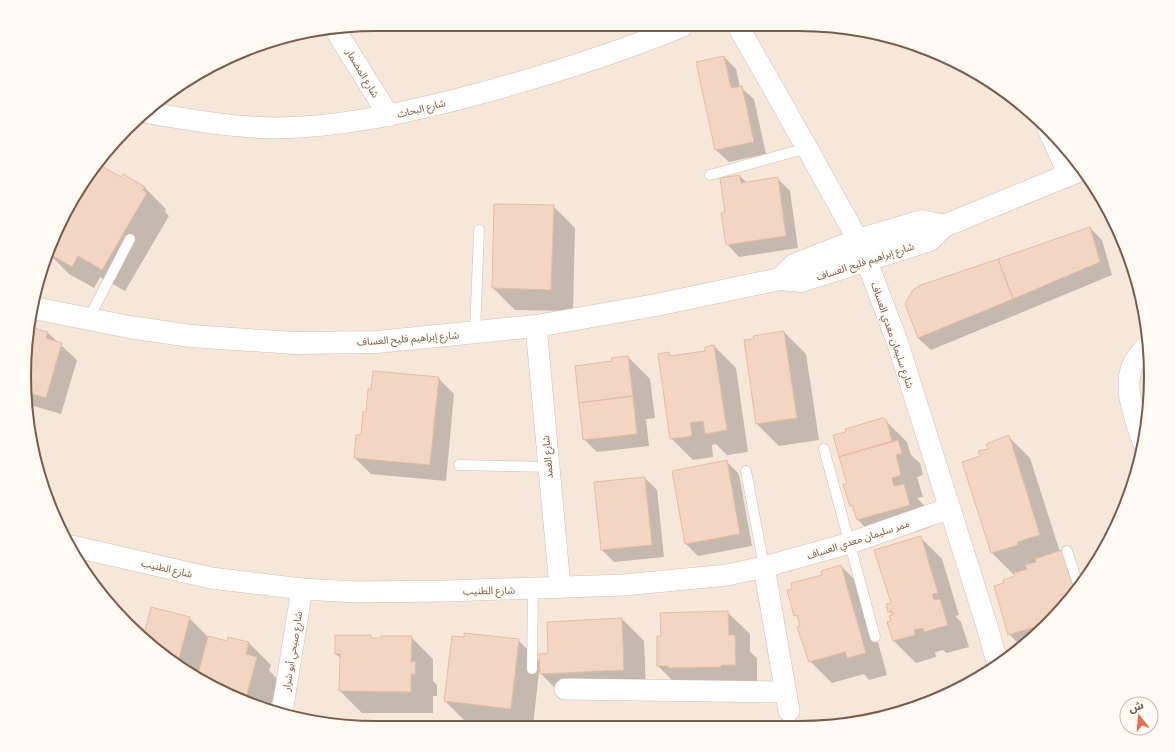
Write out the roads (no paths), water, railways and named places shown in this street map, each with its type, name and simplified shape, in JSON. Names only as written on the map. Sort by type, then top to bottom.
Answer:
[{"type":"street","name":"شارع البحاث","points":[[153,114],[212,123],[277,128],[335,125],[389,116],[508,86],[587,62],[669,31]]},
{"type":"street","name":"شارع سليمان معدي العساف","points":[[741,31],[858,240],[867,262],[897,341],[996,659]]},
{"type":"street","name":"شارع المضمار","points":[[338,33],[389,116]]},
{"type":"street","points":[[1070,162],[1076,172]]},
{"type":"street","name":"شارع إبراهيم فليح العساف","points":[[38,309],[191,336],[294,344],[377,342],[536,326],[656,305],[780,278],[801,282],[867,262],[930,240],[944,226],[1076,172]]},
{"type":"street","name":"شارع إبراهيم فليح العساف","points":[[780,278],[794,265],[858,240],[922,221],[944,226]]},
{"type":"street","name":"شارع الغمد","points":[[536,326],[560,587]]},
{"type":"street","points":[[1139,430],[1131,404],[1130,368],[1143,352]]},
{"type":"street","name":"ممر سليمان معدي العساف","points":[[764,567],[850,543],[950,508]]},
{"type":"street","name":"شارع الطنيب","points":[[76,547],[211,578],[302,589],[356,592],[533,589],[624,585],[726,575],[764,567]]},
{"type":"street","points":[[565,689],[788,702],[764,567]]},
{"type":"street","name":"شارع صبحي أبو شرار","points":[[283,708],[302,589]]},
{"type":"lane","points":[[710,175],[807,148]]},
{"type":"lane","points":[[475,333],[479,230]]},
{"type":"lane","points":[[89,318],[130,239]]},
{"type":"lane","points":[[824,449],[875,637]]},
{"type":"lane","points":[[459,465],[548,467]]},
{"type":"lane","points":[[746,471],[764,567]]},
{"type":"lane","points":[[1067,551],[1077,581]]},
{"type":"lane","points":[[532,669],[533,589]]}]
